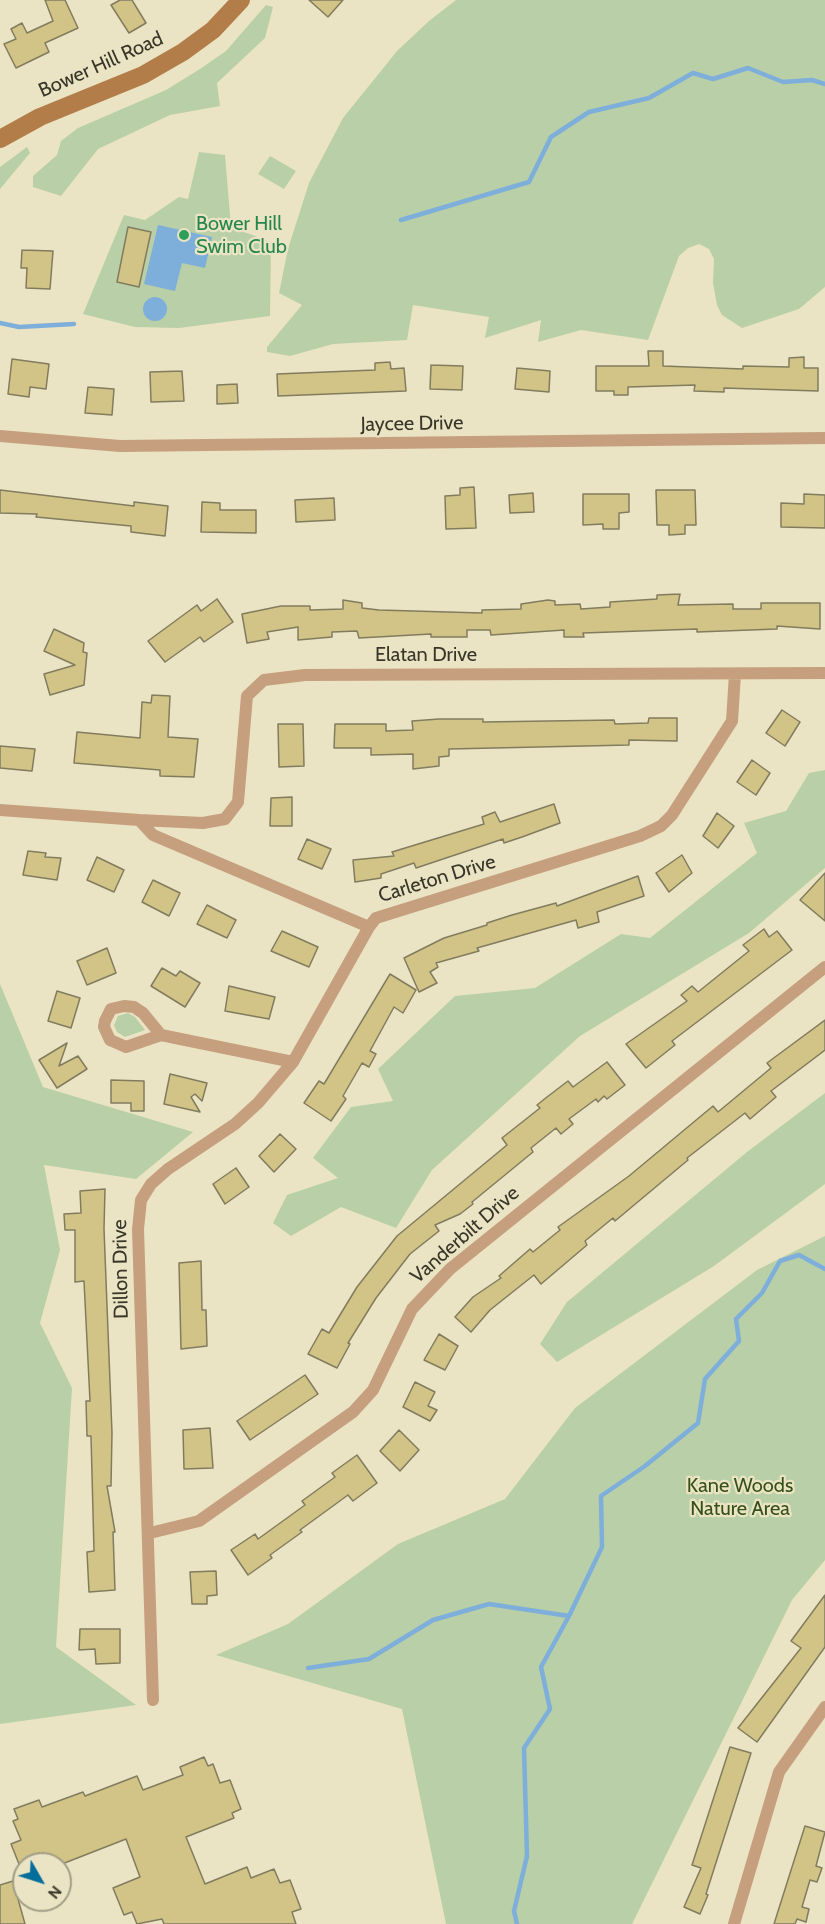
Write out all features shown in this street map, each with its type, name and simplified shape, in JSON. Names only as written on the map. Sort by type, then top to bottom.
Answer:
[{"type":"main road","name":"Bower Hill Road","points":[[0,138],[40,117],[143,75],[183,52],[213,30],[241,0]]},
{"type":"street","name":"Jaycee Drive","points":[[0,436],[120,446],[825,438]]},
{"type":"street","name":"Elatan Drive","points":[[139,820],[203,823],[225,819],[238,802],[247,696],[264,680],[305,675],[825,673]]},
{"type":"street","name":"Carleton Drive","points":[[139,820],[153,835],[369,927],[376,918],[640,836],[661,826],[672,815],[732,721],[735,674]]},
{"type":"street","points":[[0,810],[139,820]]},
{"type":"street","name":"Dillon Drive","points":[[153,1700],[150,1533],[138,1229],[141,1200],[151,1184],[168,1169],[235,1124],[293,1062],[369,927]]},
{"type":"street","name":"Vanderbilt Drive","points":[[150,1533],[199,1521],[354,1412],[373,1389],[412,1309],[450,1269],[825,967]]},
{"type":"street","points":[[161,1035],[134,1007],[124,1006],[111,1009],[105,1021],[104,1027],[110,1040],[126,1047],[161,1035],[293,1062]]},
{"type":"street","points":[[734,1924],[779,1772],[825,1707]]},
{"type":"green space","points":[[456,0],[825,0],[825,287],[799,309],[742,328],[722,315],[717,305],[713,283],[714,259],[709,249],[699,244],[688,248],[679,256],[648,340],[581,330],[538,342],[541,320],[485,338],[489,317],[413,305],[407,340],[333,344],[290,356],[267,352],[267,347],[302,305],[279,293],[288,249],[309,183],[343,118],[397,51]]},
{"type":"green space","points":[[266,5],[273,7],[265,38],[217,83],[220,106],[170,115],[98,149],[61,196],[33,187],[33,176],[57,155],[61,141],[78,128],[166,90],[200,69],[226,51]]},
{"type":"green space","points":[[27,147],[30,153],[0,189],[0,167]]},
{"type":"green space","name":"Bower Hill Swim Club","points":[[199,152],[225,155],[231,227],[271,242],[270,316],[179,328],[135,327],[83,314],[124,215],[145,220],[179,197],[188,199]]},
{"type":"green space","points":[[270,156],[296,171],[284,189],[258,174]]},
{"type":"green space","points":[[825,770],[825,868],[749,933],[580,1036],[432,1170],[396,1228],[341,1207],[291,1236],[273,1223],[287,1195],[338,1178],[313,1158],[351,1107],[393,1101],[378,1069],[455,996],[535,988],[621,934],[650,938],[757,853],[744,823],[786,811],[809,773]]},
{"type":"green space","points":[[0,984],[43,1087],[193,1132],[136,1179],[44,1165],[60,1250],[40,1323],[72,1388],[56,1647],[136,1705],[0,1724]]},
{"type":"green space","points":[[128,1013],[135,1017],[145,1030],[125,1037],[117,1032],[114,1025],[118,1016]]},
{"type":"green space","points":[[825,1093],[825,1184],[714,1266],[557,1362],[540,1344],[567,1302],[747,1152]]},
{"type":"green space","name":"Kane Woods Nature Area","points":[[825,1236],[825,1560],[792,1600],[632,1924],[446,1924],[402,1709],[216,1655],[288,1624],[398,1544],[505,1499],[575,1408],[757,1270]]},
{"type":"water","points":[[158,225],[212,237],[205,268],[182,263],[175,291],[144,284]]},
{"type":"water","points":[[155,297],[164,300],[167,309],[164,318],[155,321],[146,318],[143,309],[146,300]]},
{"type":"building","points":[[45,0],[65,0],[78,28],[45,43],[49,52],[16,68],[4,44],[16,39],[11,29],[22,23],[27,33],[53,21]]},
{"type":"building","points":[[120,0],[132,0],[146,23],[129,33],[111,5]]},
{"type":"building","points":[[309,0],[343,0],[328,17]]},
{"type":"building","points":[[128,227],[151,232],[139,287],[117,282]]},
{"type":"building","points":[[22,250],[53,251],[50,289],[26,288],[27,268],[21,268]]},
{"type":"building","points":[[648,351],[663,351],[663,366],[743,369],[743,366],[789,367],[789,358],[804,357],[804,368],[818,368],[818,391],[724,388],[724,392],[694,391],[695,385],[628,387],[628,395],[614,395],[614,391],[596,391],[596,366],[649,366]]},
{"type":"building","points":[[12,359],[49,364],[46,389],[30,387],[29,397],[8,394]]},
{"type":"building","points":[[390,362],[391,369],[404,368],[406,391],[278,396],[277,374],[375,370],[375,363]]},
{"type":"building","points":[[431,365],[463,366],[462,390],[430,389]]},
{"type":"building","points":[[517,368],[550,371],[549,392],[515,389]]},
{"type":"building","points":[[182,371],[184,401],[151,402],[150,372]]},
{"type":"building","points":[[237,384],[238,403],[217,404],[217,385]]},
{"type":"building","points":[[88,387],[114,389],[112,415],[85,413]]},
{"type":"building","points":[[474,487],[476,528],[446,529],[445,496],[460,495],[460,488]]},
{"type":"building","points":[[0,490],[134,506],[134,502],[168,506],[165,536],[131,532],[131,526],[36,517],[37,514],[0,513]]},
{"type":"building","points":[[656,490],[695,490],[696,525],[685,525],[685,534],[669,535],[669,525],[657,525]]},
{"type":"building","points":[[533,493],[534,512],[510,513],[509,495]]},
{"type":"building","points":[[583,494],[629,494],[629,512],[619,513],[619,529],[603,529],[603,524],[583,525]]},
{"type":"building","points":[[804,494],[825,495],[825,528],[781,527],[781,503],[804,504]]},
{"type":"building","points":[[334,498],[335,520],[296,522],[295,500]]},
{"type":"building","points":[[202,502],[220,503],[220,510],[256,510],[256,533],[201,532]]},
{"type":"building","points":[[680,594],[678,605],[733,604],[733,609],[761,609],[761,603],[820,603],[820,629],[777,626],[777,629],[697,632],[697,629],[583,633],[584,637],[564,637],[564,630],[491,635],[490,630],[467,630],[467,637],[431,637],[431,634],[359,638],[357,631],[332,632],[332,637],[298,640],[298,627],[267,632],[269,639],[247,643],[242,614],[281,606],[310,606],[310,610],[343,609],[343,600],[362,603],[362,608],[379,610],[482,613],[482,610],[521,609],[521,604],[548,600],[555,601],[555,605],[580,604],[581,609],[610,607],[610,602],[657,599],[657,595]]},
{"type":"building","points":[[217,599],[233,622],[204,642],[200,637],[165,662],[148,641],[197,605],[201,611]]},
{"type":"building","points":[[54,629],[84,643],[83,652],[87,653],[84,685],[50,695],[44,674],[75,665],[44,651]]},
{"type":"building","points":[[152,695],[170,696],[168,737],[198,739],[194,777],[160,776],[160,770],[74,763],[77,732],[140,738],[142,702],[151,703]]},
{"type":"building","points":[[782,710],[800,722],[785,746],[766,733]]},
{"type":"building","points":[[649,718],[677,718],[677,741],[629,740],[629,745],[449,749],[449,756],[439,757],[439,766],[413,769],[413,754],[371,755],[371,748],[334,748],[335,724],[386,724],[386,731],[413,730],[412,721],[439,719],[483,719],[483,722],[614,720],[615,724],[648,723]]},
{"type":"building","points":[[278,724],[303,724],[304,766],[279,767]]},
{"type":"building","points":[[0,746],[35,749],[32,771],[0,768]]},
{"type":"building","points":[[752,760],[770,773],[756,795],[737,782]]},
{"type":"building","points":[[292,797],[292,826],[270,826],[271,798]]},
{"type":"building","points":[[554,804],[560,823],[504,843],[503,839],[416,868],[414,863],[381,874],[381,878],[355,882],[353,860],[394,856],[392,852],[484,824],[482,817],[495,812],[500,822]]},
{"type":"building","points":[[717,813],[734,826],[718,848],[703,836]]},
{"type":"building","points":[[307,839],[331,849],[322,869],[298,859]]},
{"type":"building","points":[[28,851],[46,853],[45,857],[61,858],[57,880],[23,875]]},
{"type":"building","points":[[682,855],[692,873],[669,892],[656,873]]},
{"type":"building","points":[[97,857],[124,870],[114,892],[87,880]]},
{"type":"building","points":[[825,873],[825,921],[800,900]]},
{"type":"building","points":[[638,876],[644,896],[597,912],[599,922],[578,928],[576,920],[477,948],[479,951],[436,963],[438,967],[430,972],[437,983],[419,992],[404,958],[444,938],[512,915],[556,903],[557,906]]},
{"type":"building","points":[[153,880],[180,893],[169,916],[142,902]]},
{"type":"building","points":[[207,905],[236,920],[227,938],[197,924]]},
{"type":"building","points":[[764,929],[769,937],[777,931],[792,950],[672,1041],[675,1045],[646,1068],[626,1044],[687,1001],[681,995],[692,986],[698,992],[749,951],[743,945]]},
{"type":"building","points":[[282,931],[318,947],[309,967],[271,951]]},
{"type":"building","points":[[107,948],[116,973],[87,985],[77,961]]},
{"type":"building","points":[[162,968],[176,976],[180,971],[200,983],[185,1007],[151,986]]},
{"type":"building","points":[[390,974],[416,990],[403,1013],[394,1007],[370,1051],[376,1054],[369,1067],[362,1063],[343,1096],[346,1099],[331,1121],[304,1103],[319,1081],[324,1084]]},
{"type":"building","points":[[229,986],[275,997],[269,1019],[225,1011]]},
{"type":"building","points":[[57,991],[80,998],[71,1028],[48,1021]]},
{"type":"building","points":[[825,1020],[825,1050],[771,1091],[776,1097],[750,1119],[745,1113],[687,1158],[688,1160],[615,1221],[613,1218],[585,1241],[587,1245],[541,1284],[534,1275],[490,1310],[471,1332],[455,1317],[473,1297],[501,1278],[499,1276],[530,1249],[533,1252],[560,1230],[558,1227],[629,1176],[713,1106],[718,1112],[771,1068],[767,1063]]},
{"type":"building","points":[[67,1043],[59,1066],[78,1056],[87,1069],[57,1088],[39,1060]]},
{"type":"building","points":[[607,1062],[625,1085],[607,1099],[604,1096],[598,1102],[596,1099],[569,1119],[573,1124],[561,1134],[556,1128],[531,1148],[533,1152],[472,1202],[473,1204],[460,1214],[435,1225],[439,1231],[410,1254],[376,1298],[348,1343],[350,1344],[337,1368],[308,1354],[322,1329],[329,1333],[357,1287],[397,1236],[507,1145],[502,1138],[540,1108],[537,1105],[568,1081],[573,1087]]},
{"type":"building","points":[[170,1074],[207,1083],[202,1101],[195,1094],[191,1097],[200,1112],[164,1104]]},
{"type":"building","points":[[111,1080],[144,1081],[144,1111],[131,1111],[131,1103],[111,1103]]},
{"type":"building","points":[[280,1134],[296,1149],[274,1172],[259,1156]]},
{"type":"building","points":[[236,1168],[249,1187],[225,1204],[213,1184]]},
{"type":"building","points":[[105,1189],[104,1229],[112,1433],[111,1486],[107,1486],[115,1532],[113,1532],[115,1590],[89,1592],[87,1552],[94,1551],[91,1436],[87,1436],[86,1401],[90,1401],[84,1281],[75,1282],[75,1230],[65,1230],[64,1214],[81,1213],[80,1191]]},
{"type":"building","points":[[201,1261],[202,1310],[206,1310],[207,1346],[181,1349],[179,1263]]},
{"type":"building","points":[[439,1334],[458,1346],[445,1370],[424,1360]]},
{"type":"building","points":[[305,1375],[318,1394],[250,1440],[237,1421]]},
{"type":"building","points":[[415,1382],[435,1392],[428,1406],[437,1410],[430,1421],[403,1407]]},
{"type":"building","points":[[210,1428],[213,1468],[184,1469],[183,1430]]},
{"type":"building","points":[[399,1430],[419,1450],[400,1471],[380,1451]]},
{"type":"building","points":[[357,1455],[377,1483],[353,1501],[348,1495],[300,1530],[302,1532],[270,1555],[272,1558],[248,1575],[231,1550],[255,1534],[258,1539],[305,1505],[302,1501],[335,1477],[332,1473]]},
{"type":"building","points":[[216,1571],[217,1595],[207,1596],[207,1604],[192,1604],[190,1572]]},
{"type":"building","points":[[825,1595],[825,1647],[757,1742],[738,1728],[801,1648],[791,1641]]},
{"type":"building","points":[[80,1629],[120,1629],[120,1663],[96,1664],[95,1649],[79,1650]]},
{"type":"building","points":[[730,1747],[751,1753],[706,1894],[708,1895],[700,1914],[684,1907],[701,1868],[692,1865]]},
{"type":"building","points":[[204,1757],[208,1766],[213,1764],[220,1783],[230,1780],[241,1809],[232,1813],[234,1818],[186,1837],[205,1884],[247,1867],[251,1878],[274,1869],[280,1883],[290,1880],[301,1909],[292,1912],[296,1924],[164,1924],[162,1919],[137,1924],[132,1912],[124,1915],[113,1888],[140,1877],[126,1839],[72,1860],[72,1852],[14,1852],[11,1844],[21,1840],[13,1821],[18,1819],[14,1809],[39,1800],[42,1807],[83,1792],[85,1796],[137,1776],[143,1790],[183,1775],[180,1767]]},
{"type":"building","points":[[805,1826],[825,1832],[816,1866],[822,1868],[817,1882],[810,1880],[802,1907],[809,1909],[806,1922],[797,1919],[795,1924],[774,1924]]},
{"type":"building","points":[[12,1881],[12,1912],[22,1912],[25,1924],[0,1924],[0,1885]]},
{"type":"waterway","points":[[401,220],[529,182],[551,137],[589,112],[649,98],[693,73],[713,79],[748,68],[783,82],[812,80],[825,84]]},
{"type":"waterway","points":[[0,323],[19,327],[74,324]]},
{"type":"waterway","points":[[517,1924],[514,1911],[527,1856],[524,1748],[550,1709],[541,1667],[569,1616],[602,1547],[601,1496],[645,1466],[698,1423],[705,1379],[739,1341],[736,1319],[762,1293],[780,1261],[799,1255],[825,1269]]},
{"type":"waterway","points":[[308,1668],[369,1659],[433,1620],[489,1604],[569,1616]]},
{"type":"place","name":"Bower Hill Swim Club","points":[[184,235]]}]
